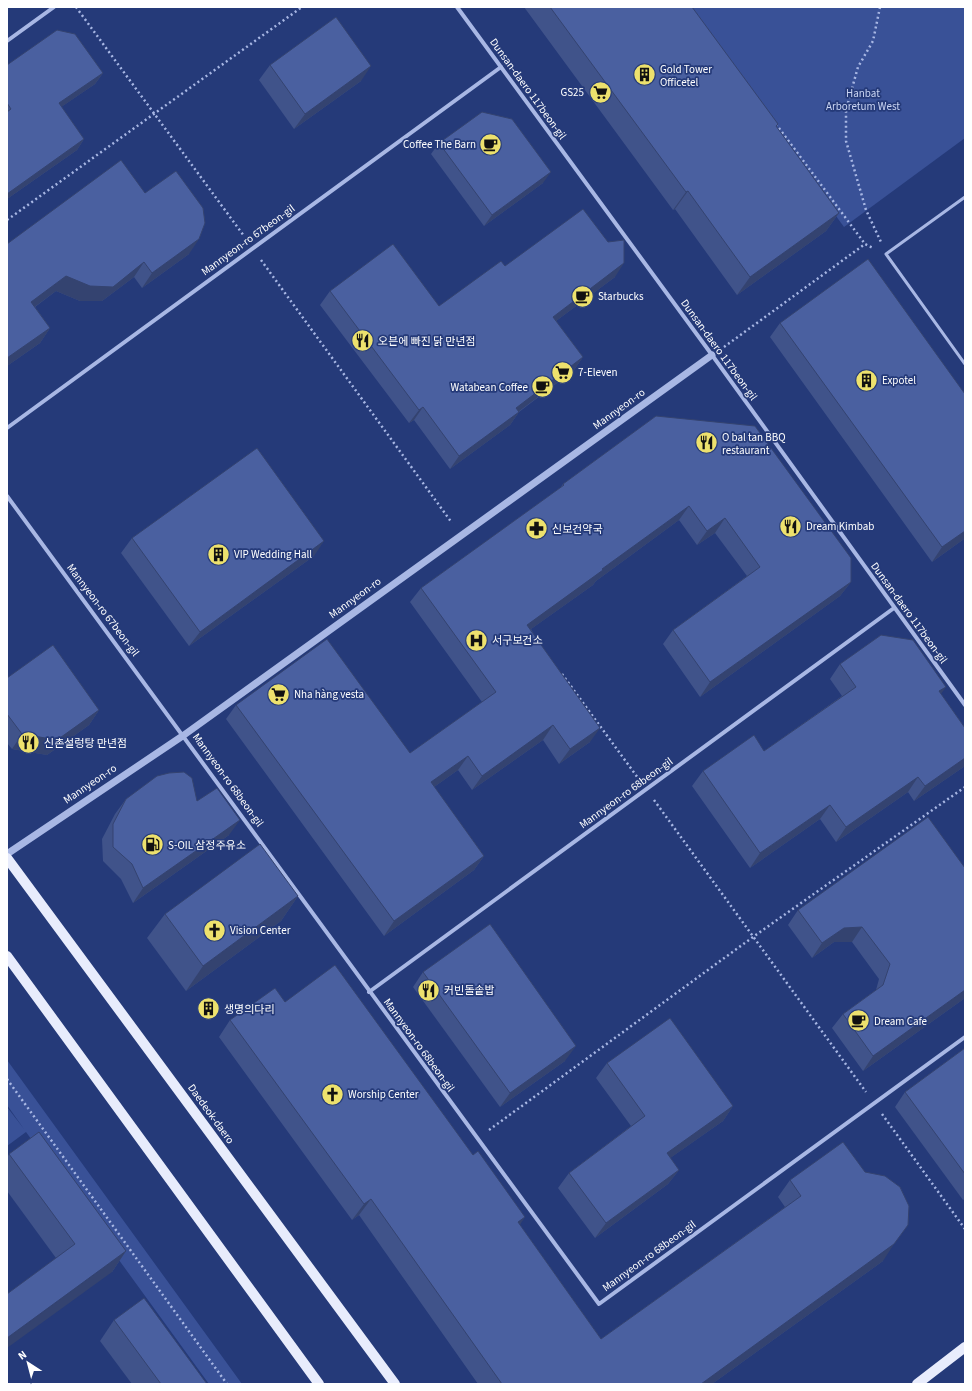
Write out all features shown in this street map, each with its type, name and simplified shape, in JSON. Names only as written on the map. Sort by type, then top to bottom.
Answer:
[{"type":"main road","name":"Daedeok-daero","points":[[7,858],[395,1384]]},
{"type":"main road","points":[[7,956],[319,1384]]},
{"type":"main road","points":[[917,1384],[965,1348]]},
{"type":"street","points":[[7,42],[54,7]]},
{"type":"street","name":"Dunsan-daero 117beon-gil","points":[[457,7],[965,705]]},
{"type":"street","name":"Mannyeon-ro 67beon-gil","points":[[7,428],[501,67]]},
{"type":"street","name":"Mannyeon-ro","points":[[7,854],[184,735],[712,356]]},
{"type":"street","name":"Mannyeon-ro 67beon-gil","points":[[7,496],[184,735]]},
{"type":"street","name":"Mannyeon-ro 68beon-gil","points":[[369,992],[894,608]]},
{"type":"street","name":"Mannyeon-ro 68beon-gil","points":[[184,735],[369,992],[599,1304],[965,1037]]},
{"type":"lane","points":[[965,197],[886,254],[965,364]]},
{"type":"path","points":[[76,7],[462,536]]},
{"type":"path","points":[[7,220],[302,7]]},
{"type":"path","points":[[880,7],[873,41],[858,67],[846,110],[846,141],[866,210],[886,254]]},
{"type":"path","points":[[775,122],[865,244],[886,254]]},
{"type":"path","points":[[712,356],[865,244]]},
{"type":"path","points":[[558,669],[965,1228]]},
{"type":"path","points":[[477,1139],[753,937],[965,787]]},
{"type":"path","points":[[7,1079],[227,1384]]},
{"type":"green space","name":"Hanbat Arboretum West","points":[[683,7],[965,7],[965,138],[844,227]]},
{"type":"green space","points":[[7,1060],[242,1384],[209,1384],[26,1132],[7,1146],[7,1107],[24,1129],[7,1105]]},
{"type":"building","points":[[550,7],[692,7],[778,124],[776,126],[839,213],[750,277],[688,191],[686,192]]},
{"type":"building","points":[[336,17],[371,66],[305,114],[270,65]]},
{"type":"building","points":[[57,30],[75,34],[103,73],[59,103],[84,139],[7,194],[7,112],[11,109],[7,103],[7,65]]},
{"type":"building","points":[[482,112],[512,119],[551,172],[492,215],[439,143]]},
{"type":"building","points":[[121,160],[145,193],[176,171],[203,208],[205,223],[199,239],[152,273],[144,262],[113,287],[90,286],[66,276],[31,302],[50,328],[7,358],[7,244]]},
{"type":"building","points":[[583,209],[608,242],[624,240],[624,263],[553,317],[583,357],[516,408],[519,412],[459,456],[423,407],[419,410],[330,291],[393,244],[439,306],[501,261],[505,266]]},
{"type":"building","name":"Expotel","points":[[868,259],[965,394],[965,531],[942,547],[780,323]]},
{"type":"building","points":[[656,416],[755,426],[851,558],[851,582],[710,682],[673,630],[760,567],[725,518],[707,531],[689,506],[602,569],[603,570],[527,625],[600,728],[570,749],[553,725],[482,776],[468,756],[431,782],[484,856],[394,921],[236,705],[327,639],[410,753],[496,692],[421,588],[564,485],[563,484]]},
{"type":"building","name":"VIP Wedding Hall","points":[[257,448],[324,541],[200,632],[132,538]]},
{"type":"building","points":[[881,635],[913,640],[946,687],[939,691],[965,728],[965,758],[925,786],[918,777],[846,827],[830,805],[760,853],[703,771],[754,735],[764,751],[856,687],[840,664]]},
{"type":"building","points":[[53,645],[99,710],[57,740],[22,734],[7,714],[7,678]]},
{"type":"building","points":[[184,772],[192,778],[197,801],[217,788],[240,820],[143,888],[132,864],[113,847],[113,824],[126,799],[157,776],[169,773]]},
{"type":"building","points":[[928,817],[965,868],[965,990],[873,1056],[843,1014],[883,985],[890,964],[862,927],[844,928],[822,943],[798,910]]},
{"type":"building","name":"Vision Center","points":[[260,844],[298,896],[203,966],[165,914]]},
{"type":"building","points":[[490,924],[576,1046],[510,1093],[423,972]]},
{"type":"building","points":[[335,965],[473,1155],[478,1151],[525,1217],[518,1222],[601,1339],[801,1196],[790,1180],[843,1142],[865,1172],[885,1176],[900,1187],[909,1206],[908,1225],[894,1244],[701,1384],[502,1384],[371,1199],[364,1204],[230,1020],[275,988],[285,1002]]},
{"type":"building","points":[[670,1018],[733,1106],[667,1153],[679,1170],[606,1223],[569,1173],[645,1116],[607,1063]]},
{"type":"building","points":[[965,1048],[965,1174],[905,1092]]},
{"type":"building","points":[[39,1132],[126,1251],[7,1338],[7,1294],[75,1244],[9,1154]]},
{"type":"building","points":[[144,1298],[207,1384],[161,1384],[114,1320]]},
{"type":"place","name":"Gold Tower Officetel","points":[[645,75]]},
{"type":"place","name":"GS25","points":[[600,92]]},
{"type":"place","name":"Coffee The Barn","points":[[491,144]]},
{"type":"place","name":"Starbucks","points":[[582,296]]},
{"type":"place","name":"오븐에 빠진 닭 만년점","points":[[362,341]]},
{"type":"place","name":"7-Eleven","points":[[563,372]]},
{"type":"place","name":"Expotel","points":[[867,380]]},
{"type":"place","name":"Watabean Coffee","points":[[543,387]]},
{"type":"place","name":"O bal tan BBQ restaurant","points":[[706,443]]},
{"type":"place","name":"Dream Kimbab","points":[[790,526]]},
{"type":"place","name":"신보건약국","points":[[537,529]]},
{"type":"place","name":"VIP Wedding Hall","points":[[218,554]]},
{"type":"place","name":"서구보건소","points":[[477,640]]},
{"type":"place","name":"Nha hàng vesta","points":[[278,694]]},
{"type":"place","name":"신촌설렁탕 만년점","points":[[29,743]]},
{"type":"place","name":"S-OIL 삼정주유소","points":[[152,845]]},
{"type":"place","name":"Vision Center","points":[[214,930]]},
{"type":"place","name":"커빈돌솥밥","points":[[429,990]]},
{"type":"place","name":"생명의다리","points":[[209,1009]]},
{"type":"place","name":"Dream Cafe","points":[[859,1021]]},
{"type":"place","name":"Worship Center","points":[[333,1094]]}]
